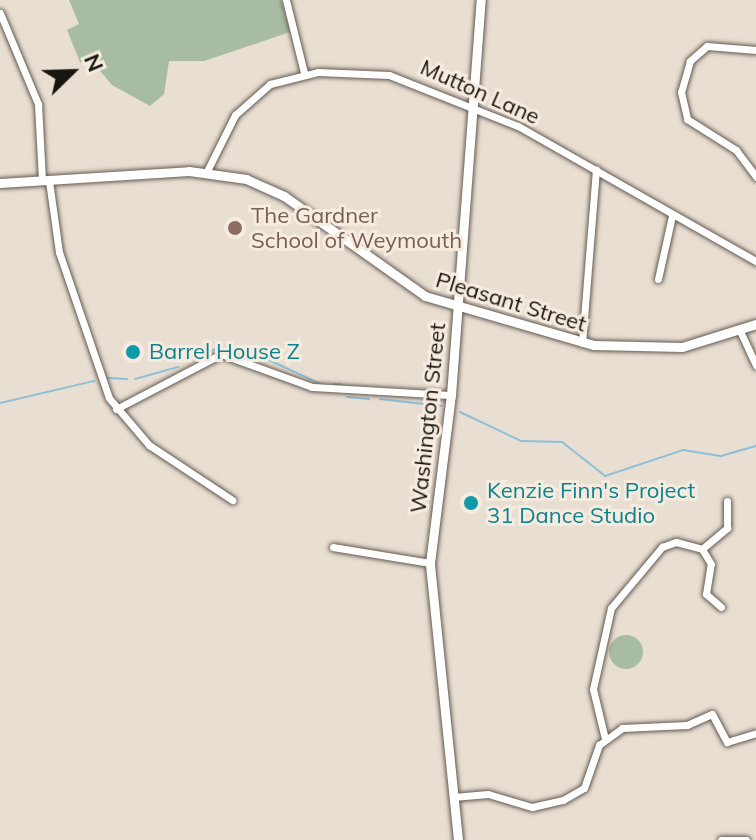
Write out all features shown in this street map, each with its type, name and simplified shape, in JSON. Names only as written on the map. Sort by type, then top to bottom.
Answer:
[{"type":"main road","name":"Washington Street","points":[[458,839],[432,645],[430,563],[451,395],[481,0]]},
{"type":"main road","name":"Pleasant Street","points":[[0,183],[207,171],[275,191],[400,282],[458,309],[582,343],[656,350],[740,331],[756,324]]},
{"type":"street","points":[[286,0],[304,73]]},
{"type":"street","points":[[0,13],[38,104],[46,181],[59,252],[116,409],[149,445],[232,500]]},
{"type":"street","points":[[756,50],[721,42],[701,50],[681,92],[687,119],[736,150],[756,177]]},
{"type":"street","name":"Mutton Lane","points":[[207,171],[244,105],[270,84],[304,73],[389,75],[474,104],[756,261]]},
{"type":"street","points":[[582,343],[596,170]]},
{"type":"street","points":[[658,279],[672,216]]},
{"type":"street","points":[[740,331],[756,366]]},
{"type":"street","points":[[116,409],[221,354],[312,387],[451,395]]},
{"type":"street","points":[[702,549],[727,528],[727,501]]},
{"type":"street","points":[[605,739],[593,689],[611,608],[662,547],[676,542],[702,549],[711,564],[706,594],[721,607]]},
{"type":"street","points":[[333,547],[430,563]]},
{"type":"street","points":[[453,797],[488,794],[532,807],[563,800],[586,784],[605,739],[622,728],[687,725],[710,714],[727,742],[756,733]]},
{"type":"street","points":[[721,840],[746,840]]},
{"type":"green space","points":[[69,0],[281,0],[290,32],[204,61],[169,61],[164,94],[150,106],[112,85],[95,65],[80,62],[67,30],[79,24]]},
{"type":"green space","points":[[626,635],[638,640],[643,652],[638,664],[626,669],[614,664],[609,652],[614,640]]},
{"type":"waterway","points":[[227,346],[232,345]]},
{"type":"waterway","points":[[198,355],[218,348]]},
{"type":"waterway","points":[[243,348],[321,384]]},
{"type":"waterway","points":[[135,379],[178,367]]},
{"type":"waterway","points":[[108,378],[127,379]]},
{"type":"waterway","points":[[0,403],[94,381]]},
{"type":"waterway","points":[[334,384],[341,384]]},
{"type":"waterway","points":[[347,397],[369,399]]},
{"type":"waterway","points":[[380,399],[442,406]]},
{"type":"waterway","points":[[460,412],[521,441],[562,442],[605,476],[683,450],[721,456],[756,446]]},
{"type":"place","name":"The Gardner School of Weymouth","points":[[235,228]]},
{"type":"place","name":"Barrel House Z","points":[[133,352]]},
{"type":"place","name":"Kenzie Finn's Project 31 Dance Studio","points":[[471,503]]}]
